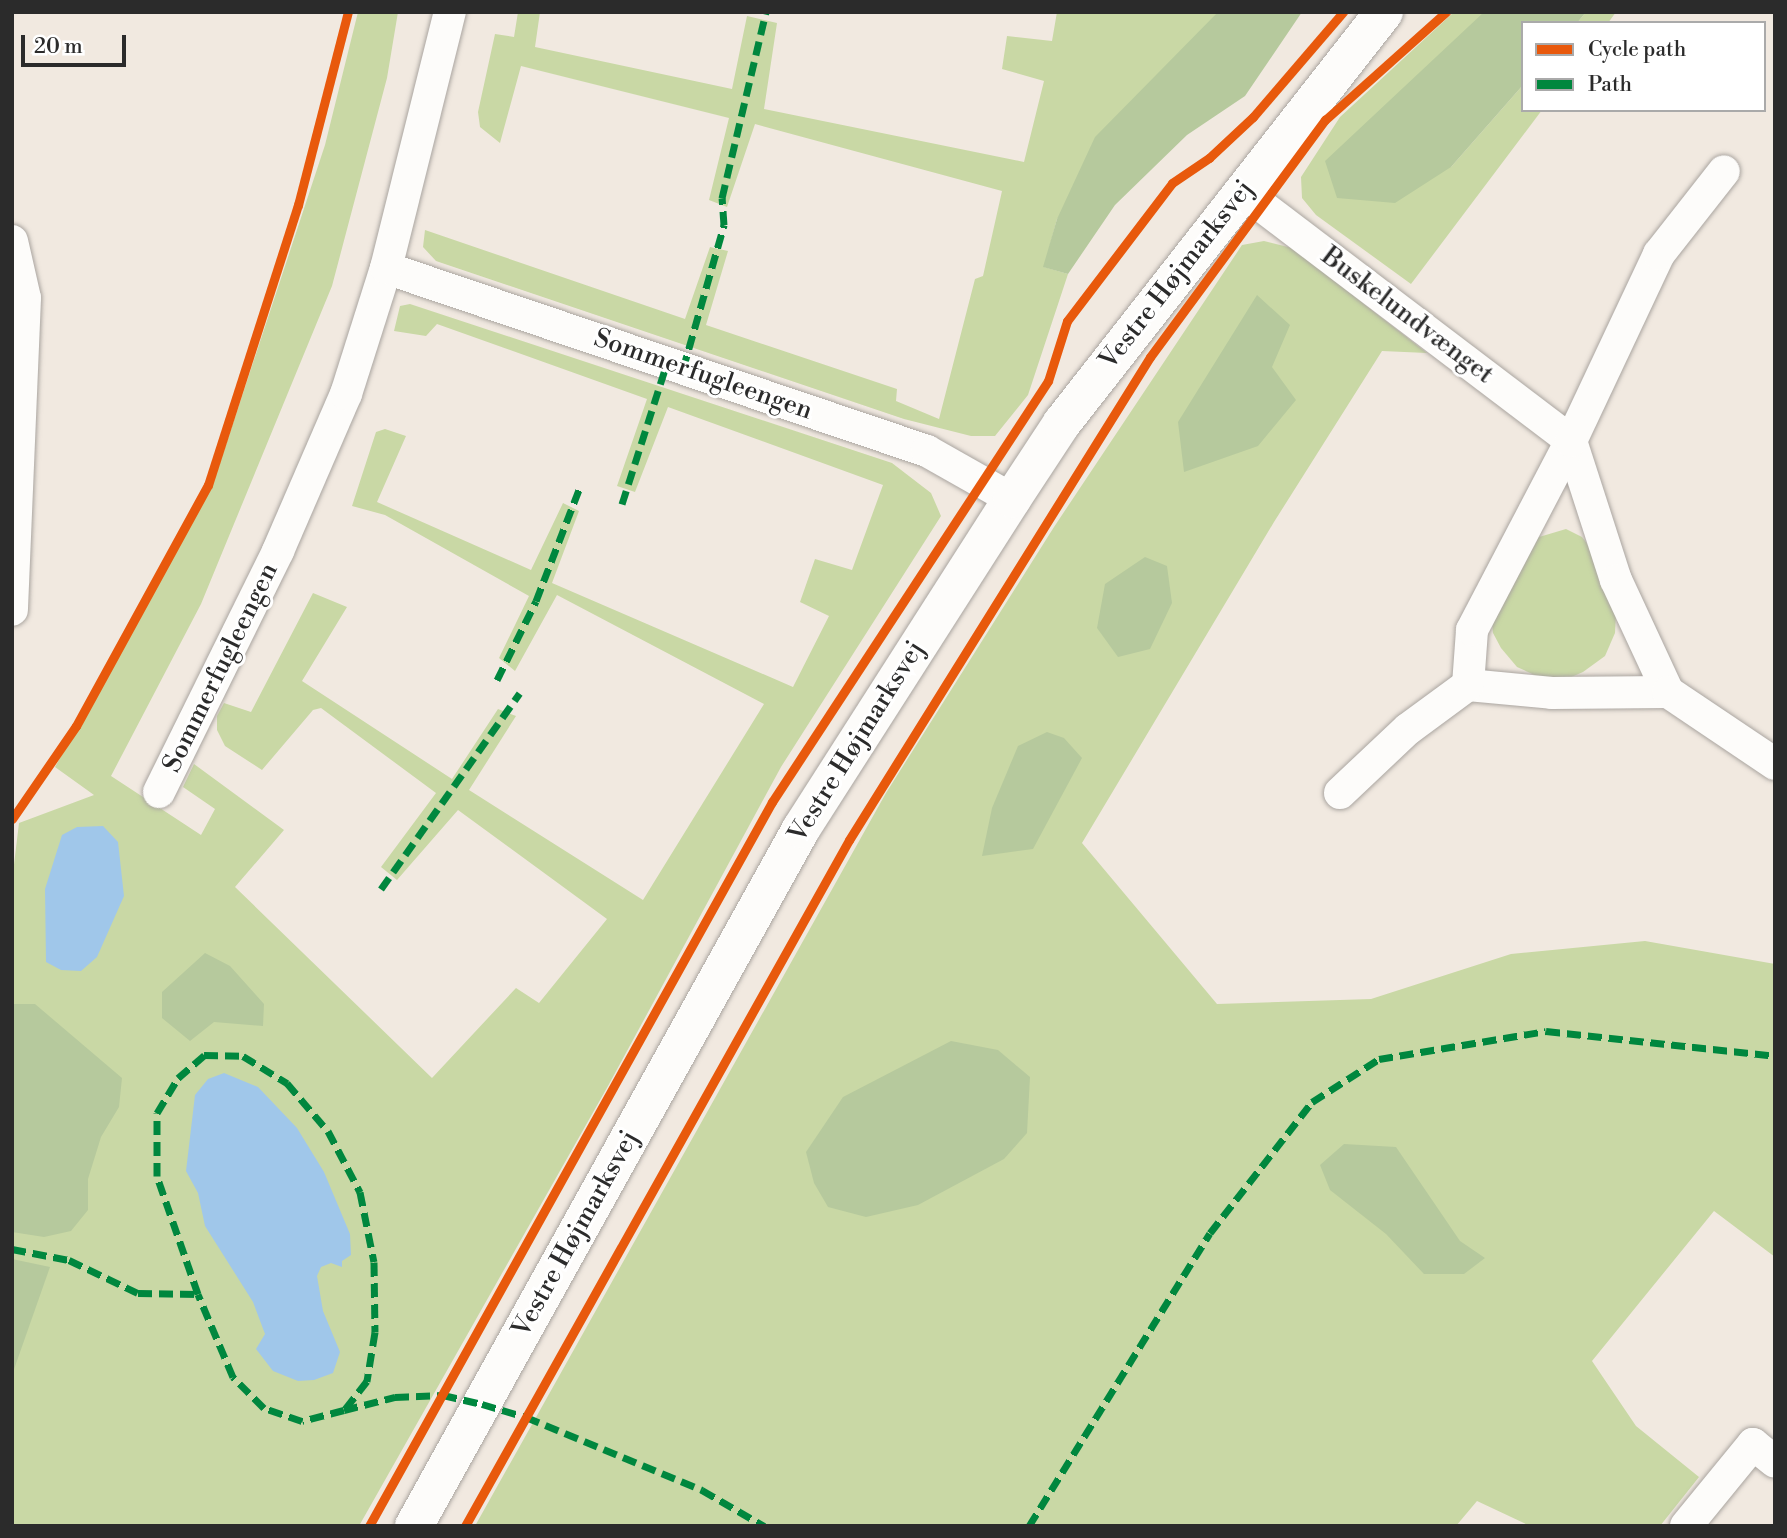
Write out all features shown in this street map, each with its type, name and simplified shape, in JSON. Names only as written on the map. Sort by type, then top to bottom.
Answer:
[{"type":"street","name":"Sommerfugleengen","points":[[159,792],[284,539],[346,394],[386,268],[450,12]]},
{"type":"street","name":"Vestre Højmarksvej","points":[[414,1526],[801,829],[1012,499],[1062,423],[1384,12]]},
{"type":"street","points":[[1468,685],[1472,630],[1571,440],[1659,254],[1724,171]]},
{"type":"street","name":"Buskelundvænget","points":[[1242,191],[1571,440]]},
{"type":"street","points":[[12,240],[25,298],[12,610]]},
{"type":"street","name":"Sommerfugleengen","points":[[386,268],[927,451],[1012,499]]},
{"type":"street","points":[[1571,440],[1616,580],[1668,692],[1775,764]]},
{"type":"street","points":[[1340,793],[1408,729],[1468,685],[1552,693],[1668,692]]},
{"type":"street","points":[[1686,1526],[1753,1444],[1775,1462]]},
{"type":"green space","points":[[358,12],[398,12],[387,78],[332,286],[201,604],[111,776],[201,835],[215,809],[183,787],[194,764],[284,830],[235,887],[432,1078],[516,988],[539,1003],[607,919],[458,810],[397,880],[381,867],[436,793],[321,708],[313,710],[262,770],[225,746],[217,730],[217,716],[224,703],[251,712],[313,593],[347,607],[302,681],[452,779],[498,709],[516,716],[469,790],[643,900],[764,704],[557,595],[515,671],[499,658],[529,596],[385,515],[352,506],[376,432],[385,429],[406,436],[377,502],[531,570],[563,503],[579,511],[552,583],[793,687],[829,616],[800,602],[815,559],[852,570],[883,485],[668,407],[635,492],[617,486],[647,399],[437,324],[426,336],[394,331],[400,306],[410,304],[892,463],[931,493],[941,516],[781,767],[608,1086],[359,1526],[12,1526],[12,881],[19,823],[94,795],[55,767],[213,484],[325,145]]},
{"type":"green space","points":[[518,12],[540,12],[535,47],[732,89],[747,16],[777,23],[764,109],[1024,162],[1044,81],[1002,69],[1007,36],[1052,41],[1057,12],[1218,12],[1057,219],[1044,267],[1068,274],[1028,395],[995,436],[971,436],[904,419],[436,261],[423,247],[425,230],[685,319],[710,247],[728,251],[706,325],[897,389],[896,401],[939,419],[975,279],[983,276],[1002,191],[755,124],[727,207],[709,200],[729,118],[521,66],[500,143],[480,127],[478,112],[495,34],[514,37]]},
{"type":"green space","points":[[1218,12],[1302,12],[1245,96],[1187,135],[1115,205],[1068,274],[1043,267],[1057,219],[1095,137]]},
{"type":"green space","points":[[1454,12],[1484,12],[1477,23],[1451,167],[1521,87],[1521,112],[1540,112],[1411,284],[1316,215],[1302,198],[1301,177],[1340,117]]},
{"type":"green space","points":[[1484,12],[1586,12],[1579,21],[1521,21],[1521,87],[1451,167],[1395,203],[1337,198],[1325,161]]},
{"type":"green space","points":[[1586,12],[1616,12],[1609,21],[1579,21]]},
{"type":"green space","points":[[1264,241],[1292,248],[1427,353],[1382,351],[1274,522],[1082,843],[1217,1004],[1371,999],[1511,954],[1645,941],[1775,964],[1775,1257],[1714,1211],[1592,1361],[1636,1426],[1699,1477],[1660,1526],[1530,1526],[1477,1501],[1456,1526],[475,1526],[886,793],[1054,527],[1242,245]]},
{"type":"green space","points":[[1257,295],[1290,325],[1272,367],[1296,400],[1258,446],[1184,472],[1178,422]]},
{"type":"green space","points":[[1566,529],[1582,537],[1595,554],[1616,613],[1615,633],[1605,656],[1583,672],[1569,678],[1539,677],[1517,667],[1501,648],[1493,633],[1491,612],[1529,540]]},
{"type":"green space","points":[[1145,557],[1167,566],[1172,603],[1150,649],[1118,657],[1097,628],[1105,584]]},
{"type":"green space","points":[[1047,732],[1064,738],[1082,758],[1033,849],[982,856],[992,808],[1018,746]]},
{"type":"green space","points":[[205,953],[230,966],[264,1004],[263,1026],[214,1022],[190,1041],[162,1018],[162,992]]},
{"type":"green space","points":[[12,1004],[35,1004],[122,1078],[119,1107],[101,1137],[88,1179],[88,1210],[71,1231],[44,1237],[12,1232]]},
{"type":"green space","points":[[951,1041],[998,1050],[1030,1077],[1027,1133],[1004,1159],[918,1205],[866,1217],[828,1207],[814,1183],[806,1152],[843,1097]]},
{"type":"green space","points":[[1344,1144],[1396,1147],[1460,1241],[1485,1258],[1464,1274],[1424,1274],[1386,1234],[1330,1190],[1320,1165]]},
{"type":"green space","points":[[12,1259],[50,1267],[12,1375]]},
{"type":"water","points":[[103,826],[118,842],[124,896],[97,957],[81,971],[61,970],[46,962],[45,889],[62,835],[77,827]]},
{"type":"water","points":[[224,1073],[258,1087],[297,1128],[324,1172],[350,1234],[351,1255],[342,1261],[342,1267],[331,1263],[321,1267],[317,1276],[323,1311],[340,1352],[333,1373],[314,1380],[298,1381],[273,1371],[256,1349],[265,1334],[253,1302],[205,1226],[198,1193],[186,1171],[195,1095],[208,1079]]},
{"type":"marked path","points":[[683,369],[724,225],[722,198],[766,12]]},
{"type":"marked path","points":[[622,504],[667,363]]},
{"type":"marked path","points":[[497,680],[536,601],[580,487]]},
{"type":"marked path","points":[[381,889],[520,693]]},
{"type":"marked path","points":[[1029,1526],[1210,1233],[1312,1102],[1379,1059],[1546,1031],[1775,1056]]},
{"type":"marked path","points":[[204,1055],[243,1056],[287,1083],[328,1131],[360,1192],[374,1262],[375,1332],[367,1381],[344,1410],[302,1421],[264,1408],[233,1377],[198,1294],[157,1176],[157,1113],[178,1078],[204,1055]]},
{"type":"marked path","points":[[12,1249],[69,1260],[138,1293],[198,1294]]},
{"type":"marked path","points":[[344,1410],[395,1397],[443,1395],[482,1404],[526,1417],[702,1490],[764,1526]]},
{"type":"cycle path","points":[[12,819],[76,726],[208,485],[298,205],[348,12]]},
{"type":"cycle path","points":[[369,1526],[772,802],[1048,381],[1067,321],[1172,183],[1209,158],[1253,117],[1343,12]]},
{"type":"cycle path","points":[[465,1526],[849,840],[1150,357],[1325,120],[1446,12]]}]
